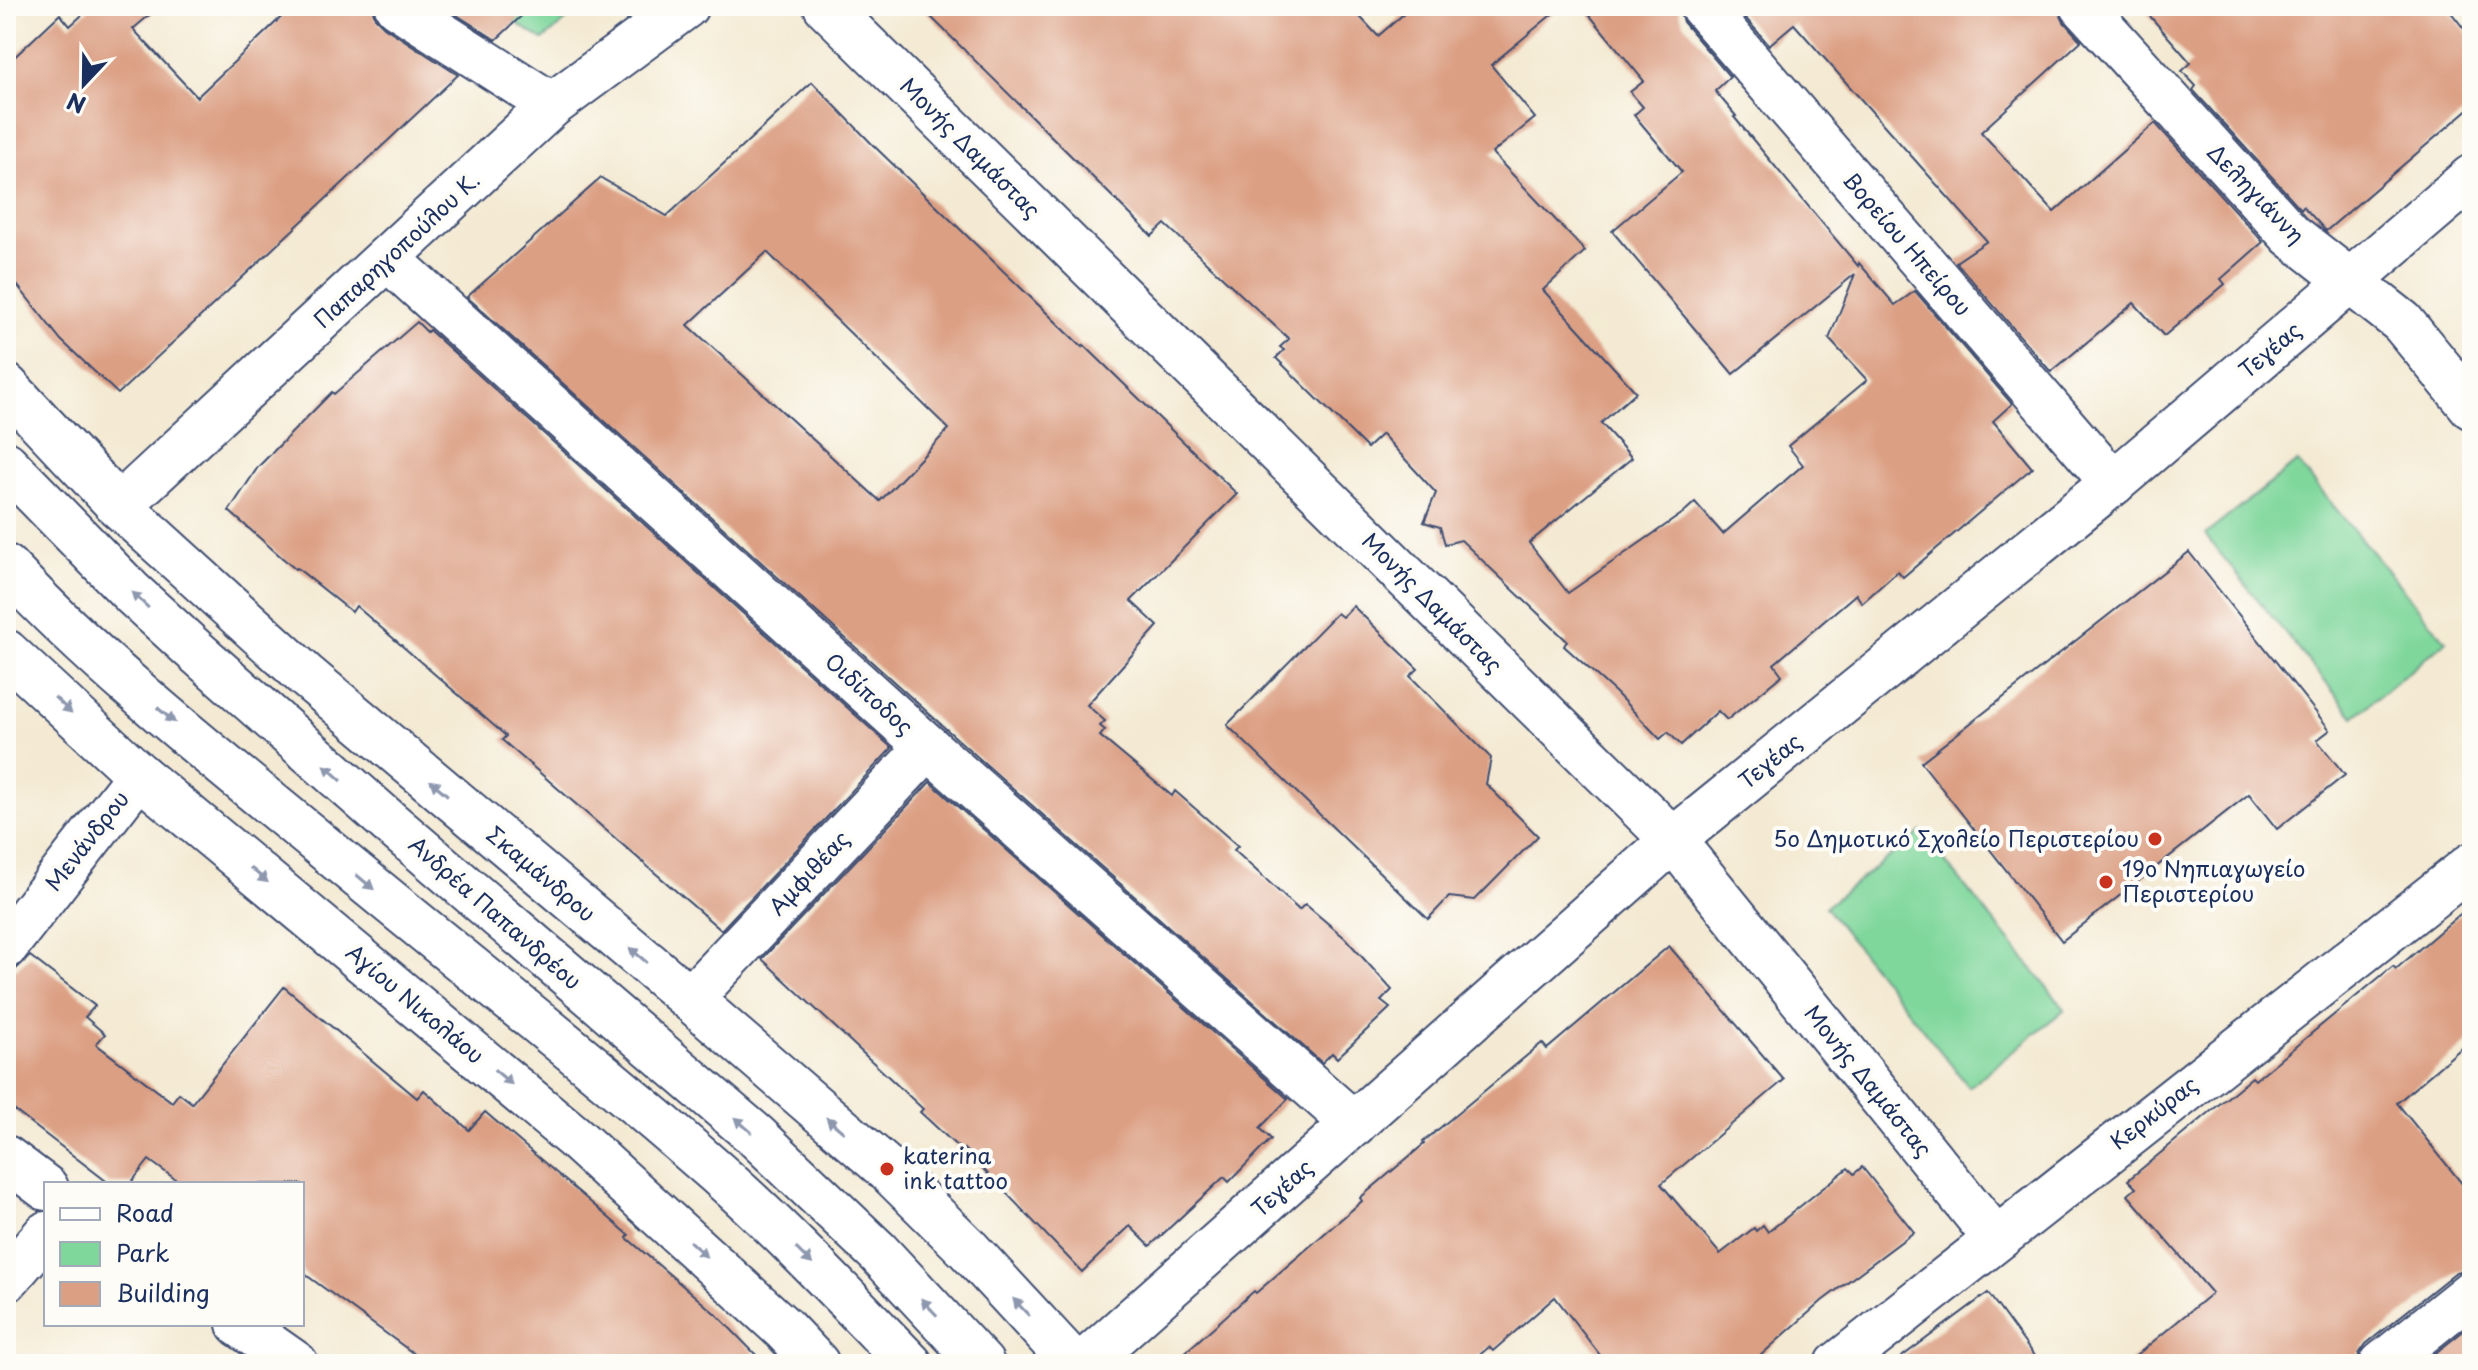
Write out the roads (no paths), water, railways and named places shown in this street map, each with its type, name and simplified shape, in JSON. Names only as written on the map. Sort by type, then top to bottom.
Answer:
[{"type":"street","points":[[397,6],[552,105]]},
{"type":"street","name":"Παπαρηγοπούλου Κ.","points":[[119,506],[552,105],[686,6]]},
{"type":"street","name":"Μονής Δαμάστας","points":[[826,6],[1673,840],[1995,1238]]},
{"type":"street","name":"Βορείου Ηπείρου","points":[[1702,6],[2113,483]]},
{"type":"street","name":"Δεληγιάννη","points":[[2083,6],[2291,235],[2402,322],[2472,407]]},
{"type":"street","name":"Τεγέας","points":[[1083,1364],[1673,840],[2113,483],[2472,177]]},
{"type":"street","name":"Οιδίποδος","points":[[388,259],[928,747],[1354,1124]]},
{"type":"street","name":"Σκαμάνδρου","points":[[6,386],[119,506],[305,675],[887,1169],[967,1248],[1074,1364]]},
{"type":"street","name":"Ανδρέα Παπανδρέου","points":[[6,464],[132,593],[192,648],[390,823],[755,1135],[878,1252],[982,1364]]},
{"type":"street","points":[[6,567],[146,699],[622,1091],[718,1174],[811,1262],[910,1364]]},
{"type":"street","name":"Αγίου Νικολάου","points":[[6,652],[139,775],[574,1137],[784,1329],[817,1364]]},
{"type":"street","name":"Αμφιθέας","points":[[690,999],[928,747]]},
{"type":"street","name":"Μενάνδρου","points":[[6,946],[139,775]]},
{"type":"street","name":"Κερκύρας","points":[[1838,1364],[2472,865]]},
{"type":"street","points":[[6,1158],[44,1186]]},
{"type":"street","points":[[6,1280],[44,1236]]},
{"type":"street","points":[[2382,1364],[2472,1292]]},
{"type":"street","points":[[242,1326],[296,1364]]},
{"type":"place","name":"5ο Δημοτικό Σχολείο Περιστερίου","points":[[2155,839]]},
{"type":"place","name":"19ο Νηπιαγωγείο Περιστερίου","points":[[2106,882]]},
{"type":"place","name":"katerina ink tattoo","points":[[887,1169]]}]
